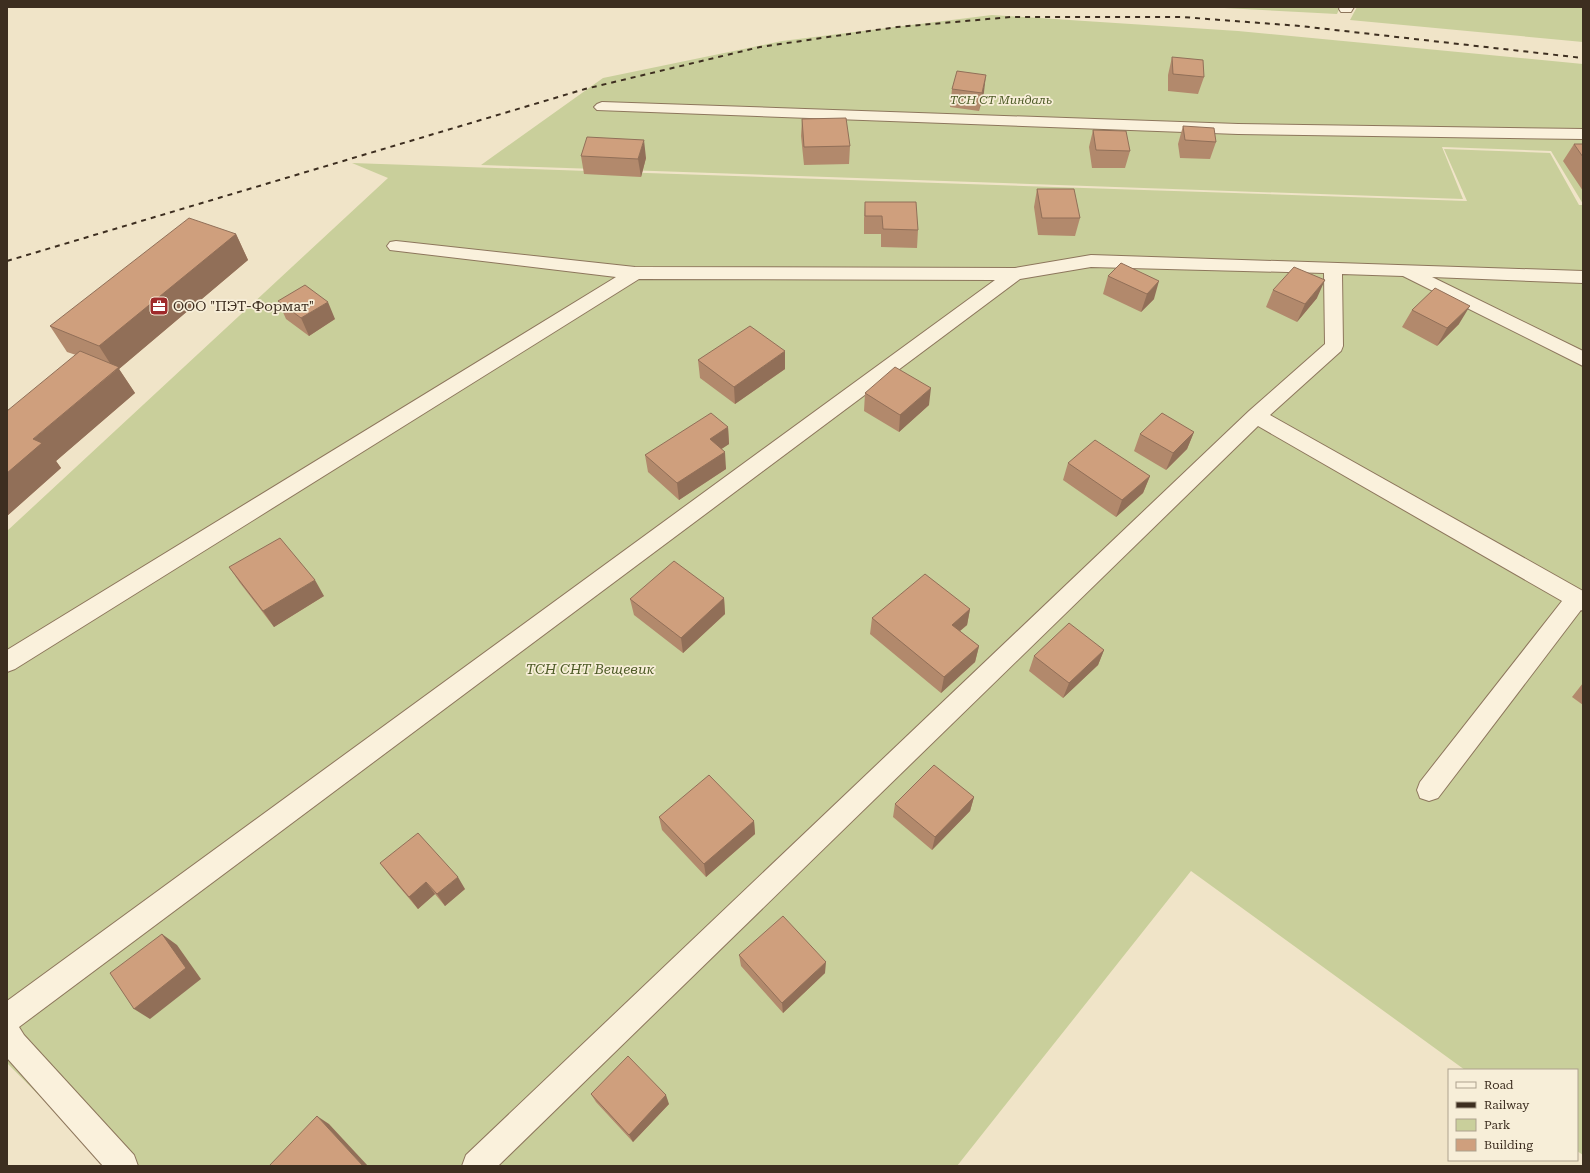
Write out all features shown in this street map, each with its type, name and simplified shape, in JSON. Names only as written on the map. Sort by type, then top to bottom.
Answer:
[{"type":"lane","points":[[602,108],[1238,129],[1583,134]]},
{"type":"lane","points":[[396,246],[636,273],[1015,274],[1091,261],[1583,277]]},
{"type":"lane","points":[[477,1166],[1256,416],[1334,346],[1333,268]]},
{"type":"lane","points":[[1402,270],[1583,359]]},
{"type":"lane","points":[[7,662],[636,273]]},
{"type":"lane","points":[[7,1018],[1015,274]]},
{"type":"lane","points":[[1256,416],[1580,600],[1429,790]]},
{"type":"lane","points":[[7,1034],[14,1045],[123,1166]]},
{"type":"green space","points":[[1205,7],[1340,7],[1337,14]]},
{"type":"green space","points":[[1357,7],[1583,7],[1583,42],[1350,20]]},
{"type":"green space","name":"ТСН СТ Миндаль","points":[[992,15],[1238,31],[1583,64],[1583,204],[1551,151],[1442,147],[1463,199],[481,165],[603,78],[782,41]]},
{"type":"green space","name":"ТСН СНТ Вещевик","points":[[1444,149],[1550,153],[1579,205],[1583,205],[1583,1155],[1578,1152],[1578,1069],[1464,1069],[1191,871],[957,1166],[109,1166],[7,1063],[7,531],[388,178],[352,163],[1467,201]]},
{"type":"building","points":[[1172,57],[1203,60],[1204,77],[1173,74]]},
{"type":"building","points":[[957,71],[986,75],[982,93],[952,89]]},
{"type":"building","points":[[846,118],[850,146],[804,147],[802,119]]},
{"type":"building","points":[[1183,126],[1214,128],[1216,142],[1185,140]]},
{"type":"building","points":[[1093,130],[1126,131],[1130,151],[1096,150]]},
{"type":"building","points":[[587,137],[644,140],[638,159],[581,156]]},
{"type":"building","points":[[1574,144],[1583,144],[1583,157]]},
{"type":"building","points":[[1037,189],[1074,189],[1080,218],[1042,218]]},
{"type":"building","points":[[865,202],[916,202],[918,230],[883,229],[882,216],[865,216]]},
{"type":"building","points":[[189,218],[236,234],[99,346],[50,326]]},
{"type":"building","points":[[1121,263],[1159,281],[1147,294],[1108,276]]},
{"type":"building","points":[[1294,267],[1325,280],[1305,304],[1273,290]]},
{"type":"building","points":[[305,285],[328,302],[301,318],[278,301]]},
{"type":"building","points":[[1435,288],[1470,306],[1447,328],[1412,310]]},
{"type":"building","points":[[750,326],[785,351],[734,387],[698,360]]},
{"type":"building","points":[[80,351],[119,367],[33,439],[42,443],[7,473],[7,411]]},
{"type":"building","points":[[895,367],[931,388],[900,415],[865,393]]},
{"type":"building","points":[[711,413],[728,427],[710,439],[725,452],[677,483],[645,455]]},
{"type":"building","points":[[1162,413],[1194,432],[1173,453],[1140,434]]},
{"type":"building","points":[[1095,440],[1150,476],[1122,500],[1068,463]]},
{"type":"building","points":[[280,538],[315,580],[263,611],[229,567]]},
{"type":"building","points":[[674,561],[724,598],[681,638],[630,599]]},
{"type":"building","points":[[925,574],[970,609],[952,625],[979,646],[944,677],[872,618]]},
{"type":"building","points":[[1069,623],[1104,650],[1069,683],[1034,656]]},
{"type":"building","points":[[934,765],[974,797],[935,837],[895,804]]},
{"type":"building","points":[[709,775],[754,821],[704,864],[659,817]]},
{"type":"building","points":[[418,833],[458,877],[437,894],[426,882],[409,897],[380,863]]},
{"type":"building","points":[[783,916],[826,962],[782,1003],[739,955]]},
{"type":"building","points":[[162,934],[186,968],[134,1009],[110,973]]},
{"type":"building","points":[[628,1056],[666,1095],[629,1135],[591,1094]]},
{"type":"building","points":[[317,1116],[363,1166],[269,1166]]},
{"type":"railway","points":[[7,261],[585,89],[760,47],[897,27],[1011,17],[1182,17],[1300,26],[1583,58]]},
{"type":"place","name":"ООО \"ПЭТ-Формат\"","points":[[159,306]]}]
